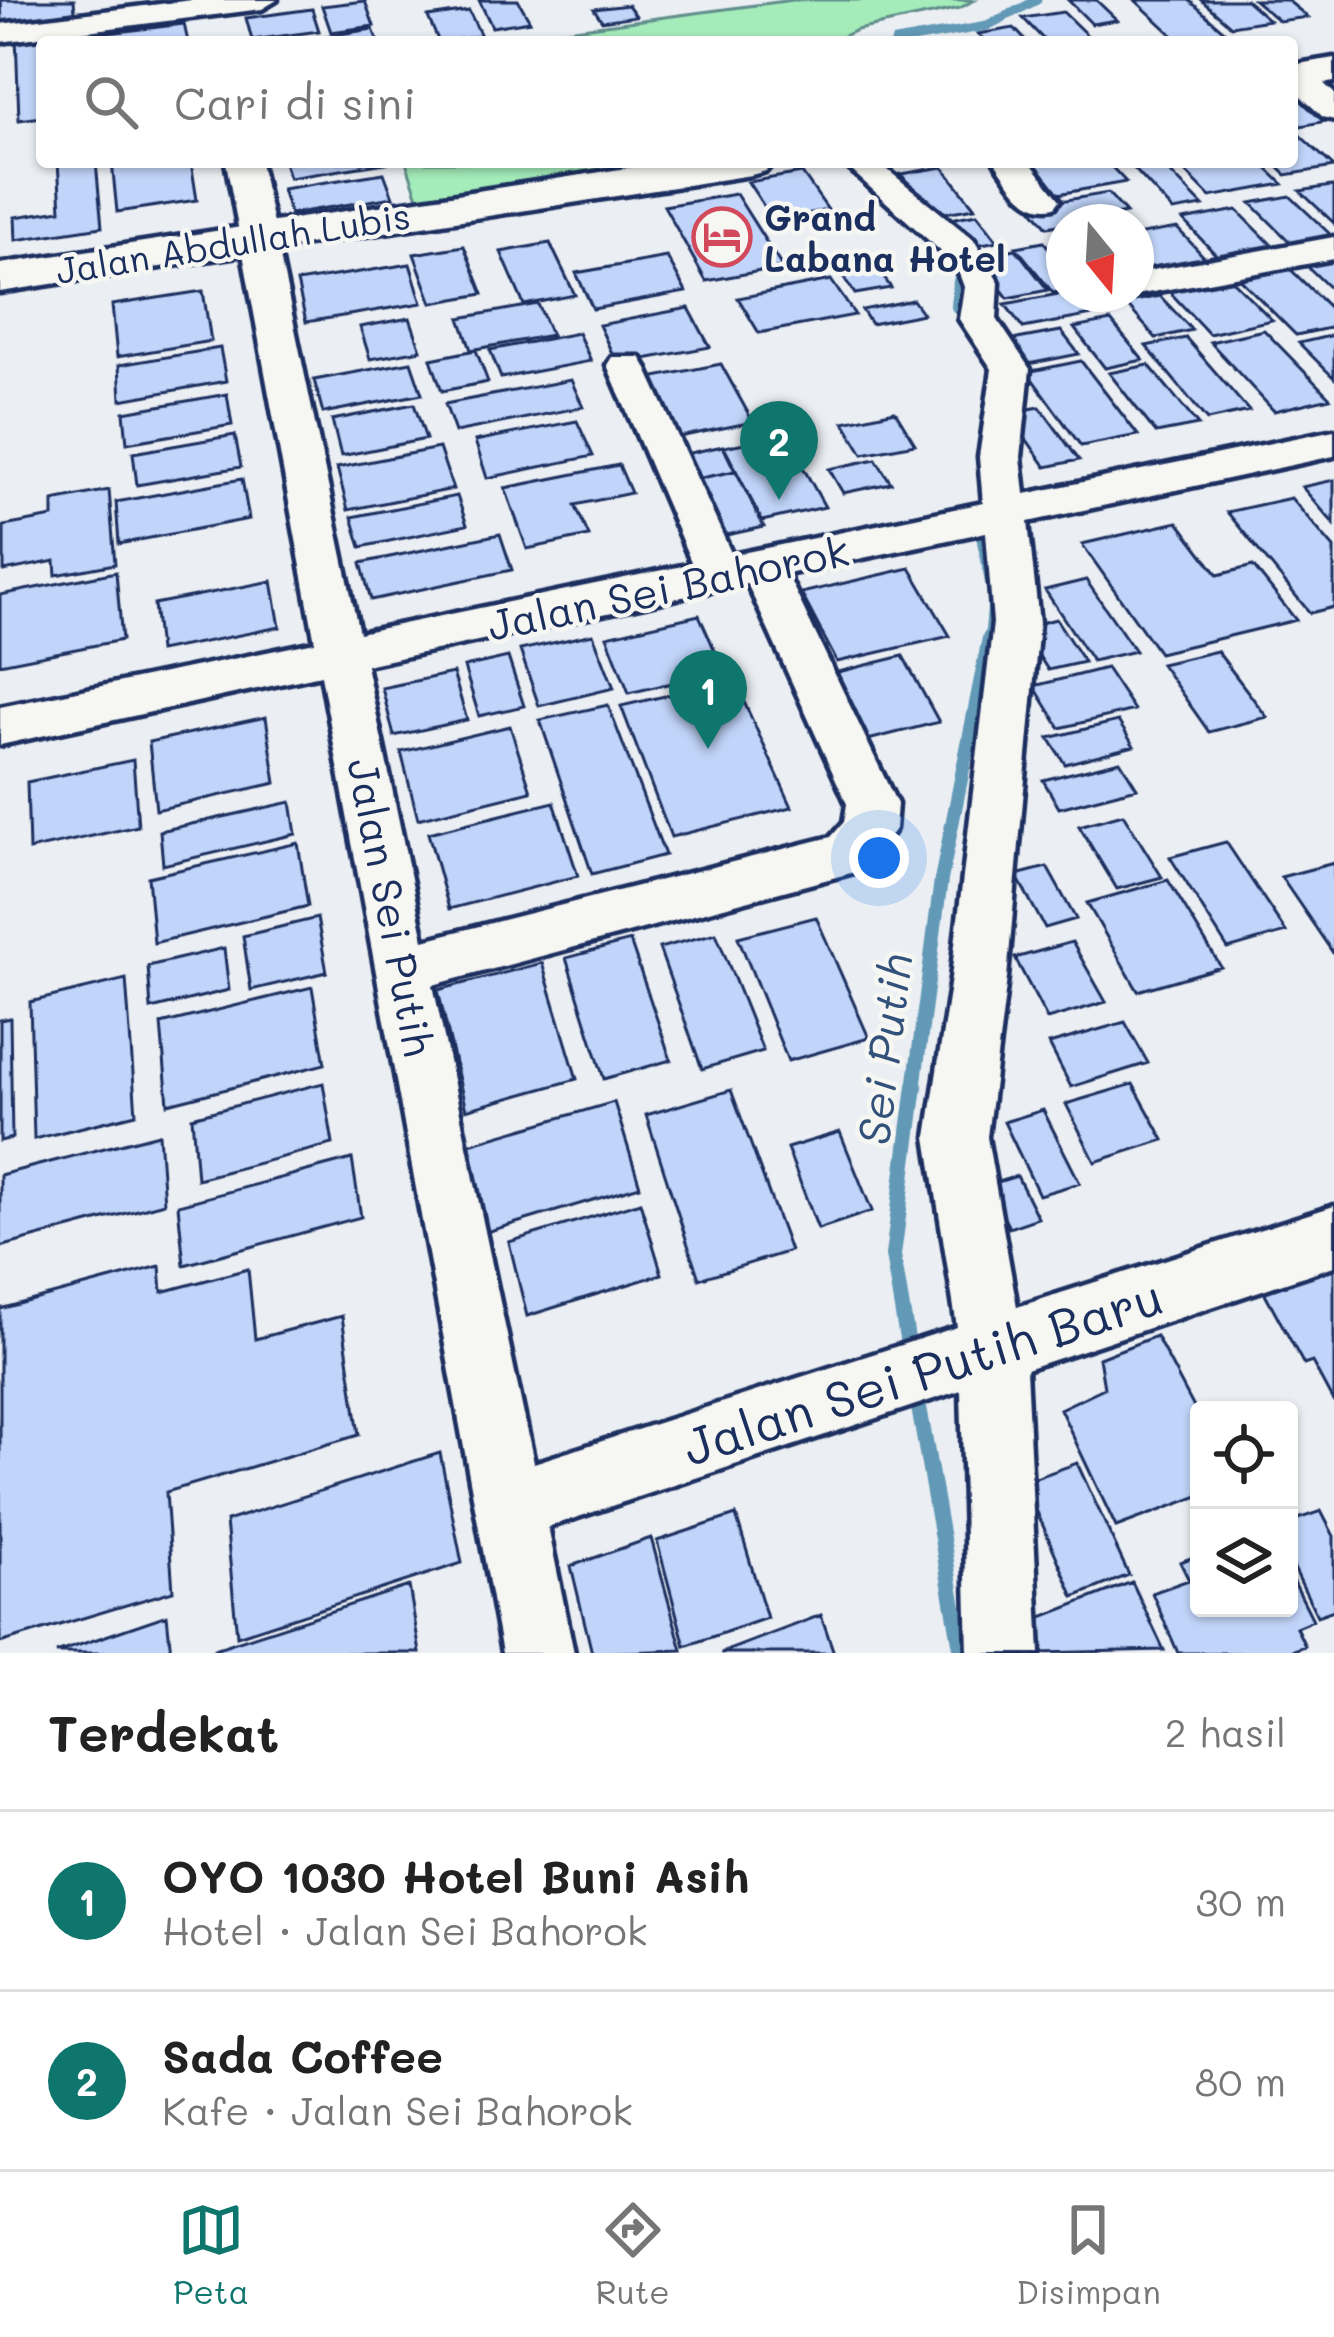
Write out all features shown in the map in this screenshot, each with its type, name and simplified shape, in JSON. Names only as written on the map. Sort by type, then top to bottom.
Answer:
[{"type":"street","points":[[0,33],[262,0]]},
{"type":"street","points":[[216,3],[222,36]]},
{"type":"street","points":[[1308,75],[1334,110]]},
{"type":"street","name":"Jalan Sei Putih","points":[[244,168],[538,1653]]},
{"type":"street","name":"Jalan Abdullah Lubis","points":[[0,278],[712,168]]},
{"type":"street","points":[[865,168],[880,185],[955,240],[980,277],[978,319],[1011,369],[990,519],[1016,623],[991,875],[956,1137],[992,1346],[1004,1653]]},
{"type":"street","points":[[1017,168],[1043,200]]},
{"type":"street","points":[[1154,281],[1334,248]]},
{"type":"street","points":[[403,968],[848,854],[869,829],[872,804],[626,364]]},
{"type":"street","name":"Jalan Sei Bahorok","points":[[0,725],[1334,443]]},
{"type":"street","name":"Jalan Sei Putih Baru","points":[[511,1505],[1334,1236]]},
{"type":"green space","points":[[793,0],[974,0],[960,8],[844,36],[522,36]]},
{"type":"green space","points":[[408,168],[653,168],[420,203]]},
{"type":"building","points":[[1,0],[74,0],[75,12],[2,22]]},
{"type":"building","points":[[479,0],[518,0],[530,21],[492,27]]},
{"type":"building","points":[[1068,0],[1096,0],[1117,20],[1092,24]]},
{"type":"building","points":[[1135,0],[1189,0],[1230,36],[1174,36]]},
{"type":"building","points":[[1201,0],[1246,0],[1269,20],[1231,26]]},
{"type":"building","points":[[1254,0],[1287,0],[1308,17],[1279,21]]},
{"type":"building","points":[[365,1],[374,26],[331,32],[322,6]]},
{"type":"building","points":[[628,5],[636,16],[602,21],[594,9]]},
{"type":"building","points":[[312,9],[319,31],[251,36],[246,18]]},
{"type":"building","points":[[469,11],[481,36],[436,36],[428,17]]},
{"type":"building","points":[[1063,12],[1088,36],[1040,36],[1023,18]]},
{"type":"building","points":[[184,24],[187,36],[92,36]]},
{"type":"building","points":[[77,28],[78,36],[36,36],[36,118],[19,120],[16,35]]},
{"type":"building","points":[[1014,28],[1021,36],[980,36]]},
{"type":"building","points":[[373,29],[376,36],[327,36]]},
{"type":"building","points":[[1298,92],[1332,120],[1298,123]]},
{"type":"building","points":[[1298,134],[1334,167],[1286,175],[1279,168],[1298,168]]},
{"type":"building","points":[[58,168],[97,168],[102,227],[16,240],[15,217],[61,210]]},
{"type":"building","points":[[113,168],[192,168],[197,200],[117,212]]},
{"type":"building","points":[[286,168],[353,168],[289,178]]},
{"type":"building","points":[[944,168],[975,208],[932,215],[901,174]]},
{"type":"building","points":[[1029,168],[1113,168],[1126,182],[1052,195]]},
{"type":"building","points":[[1134,168],[1166,168],[1203,206],[1173,211]]},
{"type":"building","points":[[1182,168],[1266,168],[1283,184],[1210,197]]},
{"type":"building","points":[[384,173],[393,197],[290,214],[282,189]]},
{"type":"building","points":[[802,173],[828,210],[773,220],[748,182]]},
{"type":"building","points":[[1334,188],[1334,223],[1300,191]]},
{"type":"building","points":[[1108,193],[1118,204],[1046,204],[1046,226],[1030,206]]},
{"type":"building","name":"Grand Labana Hotel","points":[[736,194],[782,267],[706,281],[664,206]]},
{"type":"building","points":[[1290,196],[1332,236],[1291,243],[1251,203]]},
{"type":"building","points":[[1237,210],[1274,247],[1219,258],[1183,220]]},
{"type":"building","points":[[977,214],[998,241],[965,247],[944,220]]},
{"type":"building","points":[[1177,228],[1206,259],[1154,268],[1154,232]]},
{"type":"building","points":[[1044,242],[1046,284],[1016,247]]},
{"type":"building","points":[[550,243],[575,295],[524,305],[501,252]]},
{"type":"building","points":[[464,246],[483,294],[432,303],[414,254]]},
{"type":"building","points":[[1016,249],[1046,290],[1008,298],[976,256]]},
{"type":"building","points":[[667,257],[686,292],[593,309],[576,273]]},
{"type":"building","points":[[1334,259],[1334,292],[1306,265]]},
{"type":"building","points":[[410,264],[422,303],[306,322],[297,282]]},
{"type":"building","points":[[1285,264],[1334,312],[1334,327],[1296,335],[1236,275]]},
{"type":"building","points":[[879,270],[891,288],[855,294],[843,276]]},
{"type":"building","points":[[1227,275],[1272,320],[1209,334],[1166,288]]},
{"type":"building","points":[[831,280],[855,315],[759,333],[738,298]]},
{"type":"building","points":[[203,291],[211,341],[117,357],[112,305]]},
{"type":"building","points":[[1046,296],[1046,312],[1108,312],[1023,328],[1005,304]]},
{"type":"building","points":[[1160,296],[1192,330],[1156,338],[1133,312],[1154,312],[1154,297]]},
{"type":"building","points":[[913,300],[923,314],[871,324],[862,310]]},
{"type":"building","points":[[538,304],[551,335],[471,350],[460,318]]},
{"type":"building","points":[[689,308],[710,347],[617,364],[599,325]]},
{"type":"building","points":[[410,318],[421,350],[370,359],[360,327]]},
{"type":"building","points":[[1111,321],[1143,360],[1105,368],[1074,328]]},
{"type":"building","points":[[1264,330],[1330,398],[1274,411],[1210,342]]},
{"type":"building","points":[[1061,331],[1079,354],[1018,366],[1001,342]]},
{"type":"building","points":[[578,333],[591,361],[501,378],[490,350]]},
{"type":"building","points":[[1334,335],[1334,378],[1299,343]]},
{"type":"building","points":[[1186,338],[1249,411],[1207,420],[1146,346]]},
{"type":"building","points":[[220,348],[226,381],[121,400],[119,365]]},
{"type":"building","points":[[476,350],[488,382],[442,391],[431,359]]},
{"type":"building","points":[[1081,361],[1138,435],[1081,446],[1027,372]]},
{"type":"building","points":[[411,362],[422,394],[323,413],[314,380]]},
{"type":"building","points":[[721,364],[753,422],[679,437],[650,378]]},
{"type":"building","points":[[1149,365],[1198,425],[1156,433],[1109,373]]},
{"type":"building","points":[[571,380],[583,407],[455,432],[445,404]]},
{"type":"building","points":[[227,394],[232,425],[127,443],[124,412]]},
{"type":"building","points":[[414,404],[426,439],[341,456],[332,420]]},
{"type":"building","points":[[1040,407],[1079,460],[1046,467],[1008,413]]},
{"type":"building","points":[[895,411],[915,444],[863,454],[844,422]]},
{"type":"building","points":[[577,421],[593,456],[487,478],[475,441]]},
{"type":"building","points":[[235,435],[241,467],[137,485],[133,453]]},
{"type":"building","points":[[785,435],[825,507],[762,521],[724,447]]},
{"type":"building","points":[[723,446],[735,471],[686,481],[675,456]]},
{"type":"building","points":[[439,448],[453,489],[348,510],[337,468]]},
{"type":"building","points":[[876,459],[891,483],[843,493],[829,469]]},
{"type":"building","points":[[619,465],[631,493],[575,505],[589,536],[527,549],[505,488]]},
{"type":"building","points":[[736,471],[764,527],[718,537],[691,480]]},
{"type":"building","points":[[242,479],[249,519],[119,544],[116,502]]},
{"type":"building","points":[[1334,480],[1334,524],[1302,487]]},
{"type":"building","points":[[109,490],[115,564],[56,575],[55,561],[4,571],[4,526],[53,517],[53,501]]},
{"type":"building","points":[[457,496],[467,525],[361,547],[352,517]]},
{"type":"building","points":[[1291,498],[1334,548],[1334,607],[1310,613],[1227,512]]},
{"type":"building","points":[[1178,522],[1218,575],[1253,566],[1296,620],[1159,653],[1082,544]]},
{"type":"building","points":[[500,534],[512,570],[371,600],[361,563]]},
{"type":"building","points":[[910,568],[950,636],[837,662],[801,593]]},
{"type":"building","points":[[116,572],[122,640],[0,664],[0,595]]},
{"type":"building","points":[[1086,580],[1135,651],[1092,661],[1045,590]]},
{"type":"building","points":[[272,581],[280,627],[159,651],[154,604]]},
{"type":"building","points":[[699,615],[724,671],[629,693],[607,636]]},
{"type":"building","points":[[1056,619],[1084,662],[1048,670],[1021,628]]},
{"type":"building","points":[[593,634],[614,688],[539,706],[520,650]]},
{"type":"building","points":[[1217,651],[1267,717],[1209,732],[1161,664]]},
{"type":"building","points":[[903,656],[939,722],[860,742],[826,675]]},
{"type":"building","points":[[508,657],[524,706],[479,716],[464,667]]},
{"type":"building","points":[[1106,668],[1134,710],[1060,728],[1034,686]]},
{"type":"building","points":[[453,673],[467,720],[394,736],[382,688]]},
{"type":"building","points":[[734,680],[792,807],[671,837],[621,706]]},
{"type":"building","points":[[608,705],[665,855],[592,874],[540,720]]},
{"type":"building","points":[[266,717],[276,783],[156,810],[149,742]]},
{"type":"building","points":[[1118,721],[1134,746],[1065,764],[1049,738]]},
{"type":"building","points":[[510,726],[531,791],[418,819],[401,752]]},
{"type":"building","points":[[133,760],[138,826],[29,850],[27,782]]},
{"type":"building","points":[[1120,761],[1137,788],[1059,808],[1043,780]]},
{"type":"building","points":[[291,802],[296,834],[163,865],[160,831]]},
{"type":"building","points":[[554,802],[578,876],[449,909],[428,833]]},
{"type":"building","points":[[1123,814],[1162,877],[1117,889],[1079,826]]},
{"type":"building","points":[[1226,842],[1286,932],[1228,949],[1170,857]]},
{"type":"building","points":[[298,843],[308,906],[154,943],[148,877]]},
{"type":"building","points":[[1334,863],[1334,953],[1333,953],[1281,877]]},
{"type":"building","points":[[1047,867],[1076,919],[1045,928],[1016,875]]},
{"type":"building","points":[[1168,880],[1221,967],[1138,991],[1087,903]]},
{"type":"building","points":[[816,917],[869,1038],[788,1061],[738,937]]},
{"type":"building","points":[[317,918],[327,972],[251,990],[243,936]]},
{"type":"building","points":[[716,933],[763,1051],[702,1069],[659,948]]},
{"type":"building","points":[[630,941],[671,1060],[604,1079],[566,958]]},
{"type":"building","points":[[1072,942],[1106,1002],[1047,1019],[1015,958]]},
{"type":"building","points":[[224,948],[229,990],[151,1009],[148,966]]},
{"type":"building","points":[[542,963],[577,1079],[466,1110],[438,990]]},
{"type":"building","points":[[126,979],[136,1114],[34,1139],[30,1002]]},
{"type":"building","points":[[312,987],[325,1064],[168,1104],[161,1024]]},
{"type":"building","points":[[10,1018],[12,1138],[0,1141],[0,1020]]},
{"type":"building","points":[[1125,1022],[1148,1063],[1071,1087],[1049,1044]]},
{"type":"building","points":[[323,1083],[333,1144],[197,1179],[192,1117]]},
{"type":"building","points":[[1133,1084],[1164,1140],[1095,1162],[1066,1104]]},
{"type":"building","points":[[731,1090],[790,1251],[699,1279],[646,1115]]},
{"type":"building","points":[[614,1102],[640,1186],[486,1232],[466,1145]]},
{"type":"building","points":[[1043,1110],[1080,1183],[1039,1195],[1004,1122]]},
{"type":"building","points":[[840,1132],[872,1211],[818,1229],[787,1148]]},
{"type":"building","points":[[159,1134],[164,1203],[0,1247],[0,1175]]},
{"type":"building","points":[[352,1159],[361,1217],[184,1265],[178,1205]]},
{"type":"building","points":[[1017,1176],[1038,1218],[1009,1228],[988,1185]]},
{"type":"building","points":[[640,1202],[662,1274],[527,1316],[509,1242]]},
{"type":"building","points":[[1299,1263],[1306,1276],[1334,1267],[1334,1403],[1312,1362],[1304,1365],[1262,1288]]},
{"type":"building","points":[[160,1266],[162,1292],[248,1269],[255,1339],[342,1316],[359,1435],[166,1492],[173,1591],[0,1643],[0,1309]]},
{"type":"building","points":[[1156,1336],[1191,1401],[1190,1499],[1116,1527],[1060,1409],[1104,1388],[1099,1358]]},
{"type":"building","points":[[440,1453],[462,1563],[237,1636],[226,1521]]},
{"type":"building","points":[[1077,1463],[1129,1575],[1074,1597],[1024,1482]]},
{"type":"building","points":[[1321,1511],[1334,1536],[1334,1610],[1317,1616],[1298,1577],[1298,1519]]},
{"type":"building","points":[[736,1515],[767,1618],[685,1646],[657,1541]]},
{"type":"building","points":[[651,1538],[682,1650],[592,1653],[571,1566]]},
{"type":"building","points":[[1190,1558],[1190,1617],[1298,1617],[1298,1590],[1313,1620],[1296,1627],[1305,1646],[1286,1653],[1178,1653],[1152,1593],[1189,1580],[1180,1562]]},
{"type":"building","points":[[1132,1582],[1164,1650],[1038,1653],[1026,1623]]},
{"type":"building","points":[[409,1586],[420,1653],[214,1653],[214,1649]]},
{"type":"building","points":[[167,1615],[171,1653],[56,1653]]},
{"type":"building","points":[[821,1615],[834,1653],[721,1653]]},
{"type":"waterway","name":"Sei Putih","points":[[930,36],[987,26],[1037,0]]},
{"type":"waterway","name":"Sei Putih","points":[[851,168],[907,218]]},
{"type":"waterway","name":"Sei Putih","points":[[958,284],[960,263]]},
{"type":"waterway","name":"Sei Putih","points":[[958,281],[956,307],[969,326]]},
{"type":"waterway","name":"Sei Putih","points":[[985,478],[982,541],[993,598],[989,641]]},
{"type":"waterway","name":"Sei Putih","points":[[914,1089],[941,880],[989,638]]},
{"type":"waterway","name":"Sei Putih","points":[[910,1357],[893,1255],[915,1086]]},
{"type":"waterway","name":"Sei Putih","points":[[916,1390],[962,1653]]},
{"type":"place","name":"Grand Labana Hotel","points":[[722,237]]},
{"type":"place","name":"Sada Coffee","points":[[779,500]]},
{"type":"place","name":"OYO 1030 Hotel Buni Asih","points":[[708,749]]}]
